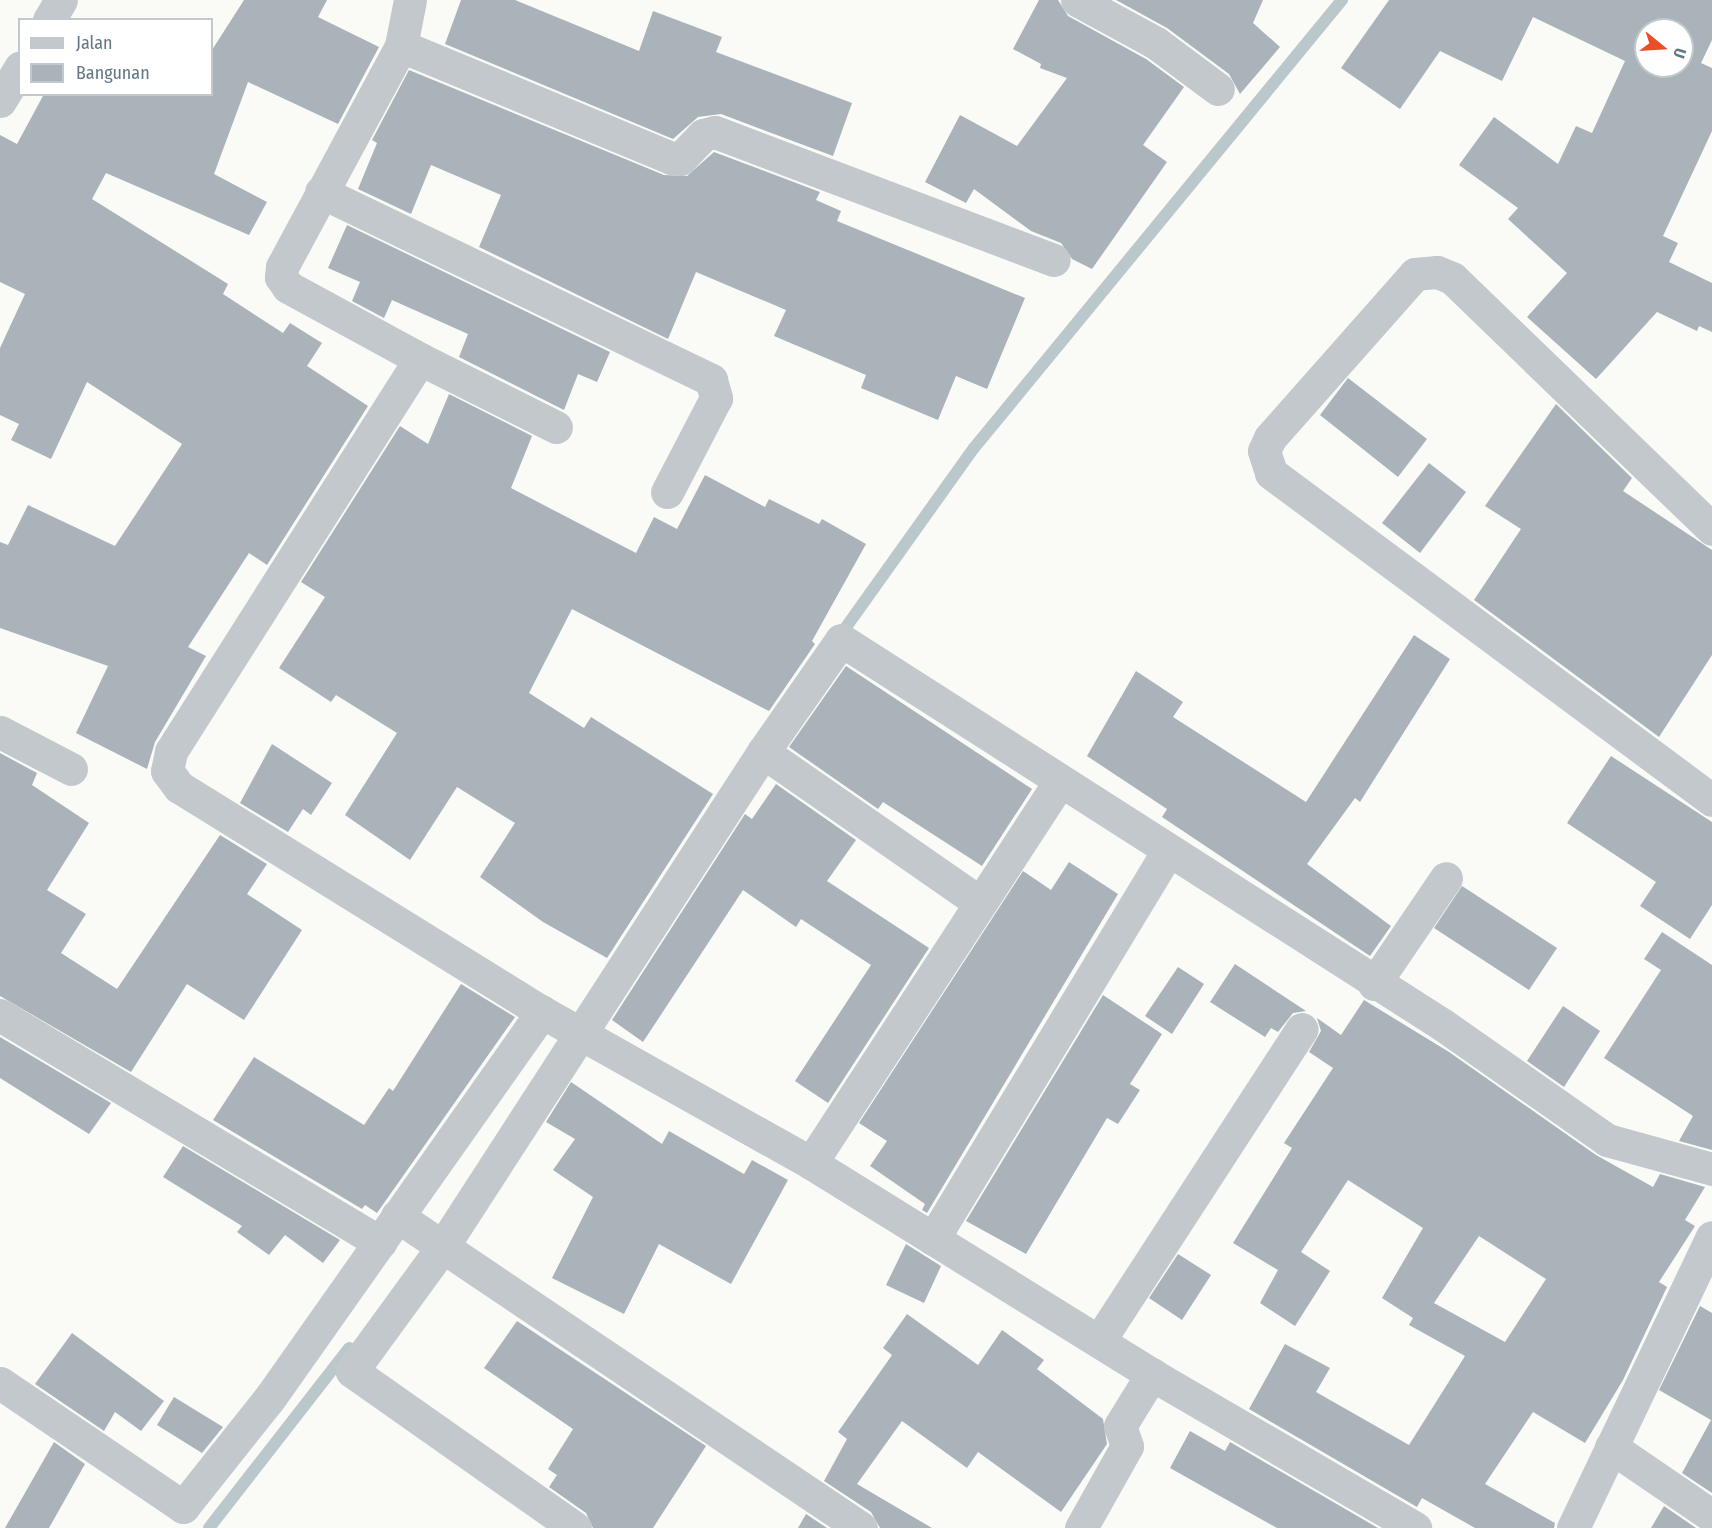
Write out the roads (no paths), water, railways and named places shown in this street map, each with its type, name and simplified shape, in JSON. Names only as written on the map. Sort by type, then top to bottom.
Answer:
[{"type":"street","points":[[50,18],[61,0]]},
{"type":"street","points":[[411,0],[400,46],[321,192],[280,277],[288,287],[420,359],[556,427]]},
{"type":"street","points":[[1077,0],[1156,43],[1218,89]]},
{"type":"street","points":[[400,46],[671,158],[680,159],[703,135],[715,132],[1054,260]]},
{"type":"street","points":[[0,101],[18,72]]},
{"type":"street","points":[[321,192],[711,380],[716,398],[667,492]]},
{"type":"street","points":[[1712,529],[1452,278],[1437,272],[1415,274],[1270,438],[1264,451],[1270,473],[1712,800]]},
{"type":"street","points":[[420,359],[171,752],[166,771],[179,787],[547,1014],[584,1032],[811,1163],[1152,1374],[1415,1528]]},
{"type":"street","points":[[576,1528],[352,1371],[584,1032],[763,752],[841,640],[1374,984],[1443,1025],[1606,1140],[1712,1169]]},
{"type":"street","points":[[0,732],[71,769]]},
{"type":"street","points":[[763,752],[980,903]]},
{"type":"street","points":[[811,1163],[1060,781]]},
{"type":"street","points":[[933,1239],[1168,851]]},
{"type":"street","points":[[1374,984],[1446,878]]},
{"type":"street","points":[[0,1383],[183,1507],[269,1399],[547,1014]]},
{"type":"street","points":[[0,1015],[394,1226],[440,1244],[861,1528]]},
{"type":"street","points":[[1099,1341],[1302,1029]]},
{"type":"street","points":[[1573,1528],[1712,1237]]},
{"type":"street","points":[[1081,1528],[1127,1446],[1120,1426],[1152,1374]]},
{"type":"street","points":[[1611,1447],[1712,1516]]},
{"type":"waterway","points":[[839,637],[974,448],[1342,0]]},
{"type":"waterway","points":[[209,1528],[349,1348]]}]
